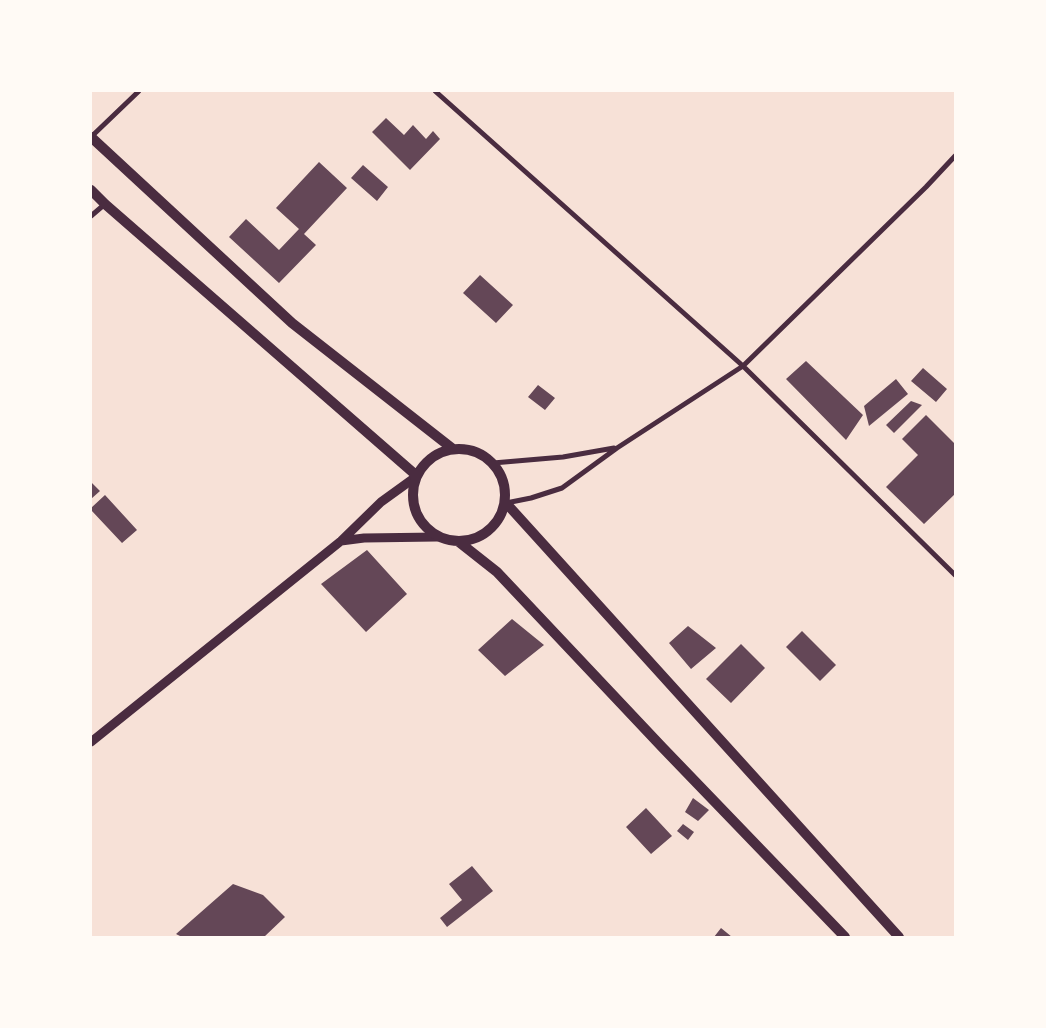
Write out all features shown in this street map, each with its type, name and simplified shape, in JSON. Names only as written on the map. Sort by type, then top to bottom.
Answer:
[{"type":"main road","points":[[91,137],[292,323],[453,449]]},
{"type":"main road","points":[[91,190],[417,476]]},
{"type":"main road","points":[[453,449],[469,449],[493,463],[504,482],[506,503],[496,522],[481,537],[460,542],[436,537],[420,521],[412,499],[417,476],[427,463],[438,454],[453,449]]},
{"type":"main road","points":[[506,503],[899,937]]},
{"type":"main road","points":[[460,542],[497,572],[845,937]]},
{"type":"street","points":[[91,137],[139,91]]},
{"type":"street","points":[[434,91],[743,366],[955,575]]},
{"type":"street","points":[[506,503],[531,498],[562,488],[617,448],[743,366],[926,187],[955,156]]},
{"type":"street","points":[[91,216],[105,204]]},
{"type":"street","points":[[493,463],[563,457],[617,448]]},
{"type":"street","points":[[91,742],[340,541],[381,502],[417,476]]},
{"type":"street","points":[[340,541],[364,538],[436,537]]},
{"type":"building","points":[[386,118],[404,135],[413,125],[426,139],[433,131],[440,139],[410,170],[372,132]]},
{"type":"building","points":[[319,162],[347,188],[304,234],[316,245],[279,283],[229,237],[246,219],[279,250],[299,229],[276,208]]},
{"type":"building","points":[[363,165],[388,187],[377,201],[351,178]]},
{"type":"building","points":[[480,275],[513,305],[496,323],[463,293]]},
{"type":"building","points":[[806,361],[863,415],[846,440],[786,379]]},
{"type":"building","points":[[923,368],[947,389],[936,402],[911,381]]},
{"type":"building","points":[[896,379],[908,394],[869,426],[864,406]]},
{"type":"building","points":[[538,385],[555,398],[545,410],[528,397]]},
{"type":"building","points":[[911,401],[922,405],[894,433],[886,425]]},
{"type":"building","points":[[926,415],[955,444],[955,494],[924,524],[886,487],[918,455],[902,439]]},
{"type":"building","points":[[91,482],[100,491],[91,499]]},
{"type":"building","points":[[105,495],[137,530],[122,543],[91,510]]},
{"type":"building","points":[[367,550],[407,594],[366,632],[321,584]]},
{"type":"building","points":[[512,619],[544,645],[505,676],[478,650]]},
{"type":"building","points":[[688,626],[716,648],[691,669],[669,643]]},
{"type":"building","points":[[802,631],[836,665],[820,681],[786,647]]},
{"type":"building","points":[[741,644],[765,668],[731,703],[706,679]]},
{"type":"building","points":[[693,798],[709,810],[698,821],[685,812]]},
{"type":"building","points":[[646,808],[672,836],[651,854],[626,827]]},
{"type":"building","points":[[683,824],[694,832],[688,840],[677,831]]},
{"type":"building","points":[[472,866],[493,891],[447,927],[440,918],[462,900],[449,884]]},
{"type":"building","points":[[233,884],[263,895],[285,917],[264,937],[182,937],[176,934]]},
{"type":"building","points":[[721,928],[732,937],[714,937]]}]
